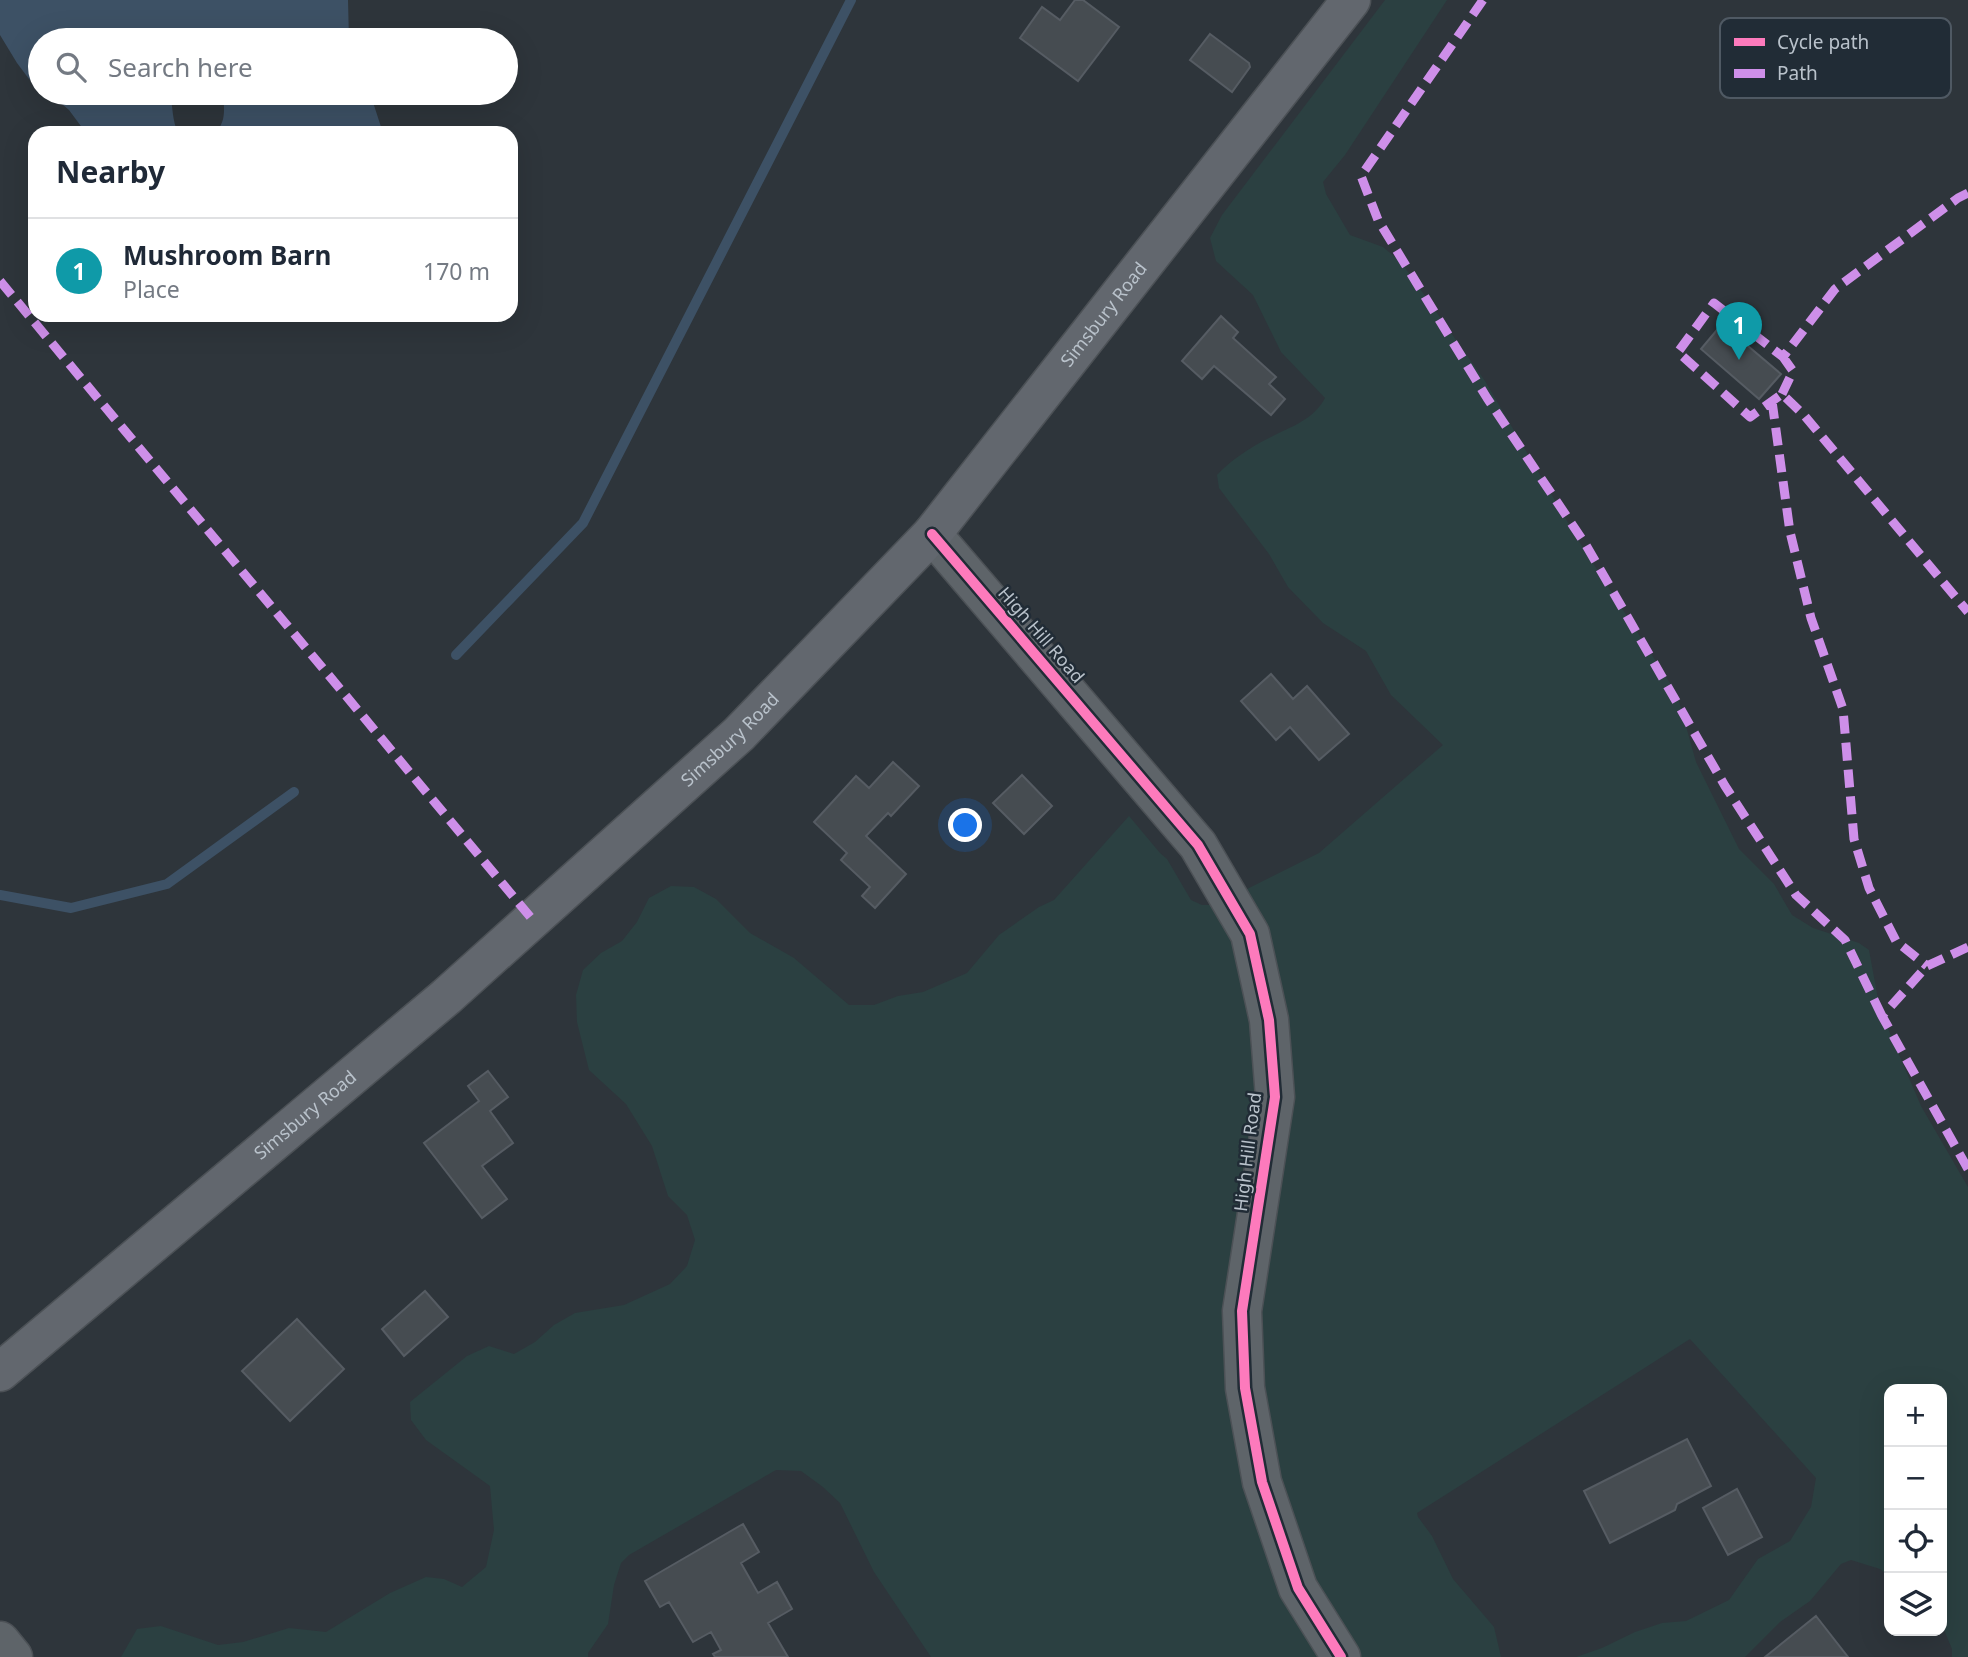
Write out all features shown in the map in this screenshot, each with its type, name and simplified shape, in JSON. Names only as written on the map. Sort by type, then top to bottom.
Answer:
[{"type":"main road","name":"Simsbury Road","points":[[0,1372],[446,997],[739,734],[932,534],[1351,0]]},
{"type":"street","name":"High Hill Road","points":[[932,534],[1198,845],[1250,934],[1269,1020],[1275,1097],[1242,1311],[1245,1388],[1262,1482],[1298,1588],[1342,1657]]},
{"type":"street","points":[[0,1641],[13,1657]]},
{"type":"green space","points":[[1385,0],[1447,0],[1345,155],[1323,182],[1326,194],[1350,235],[1383,247],[1401,262],[1485,381],[1580,543],[1677,694],[1696,762],[1739,849],[1774,884],[1792,915],[1813,928],[1859,943],[1869,950],[1880,1010],[1921,1106],[1968,1187],[1968,1657],[1952,1657],[1947,1636],[1947,1384],[1884,1384],[1884,1572],[1851,1560],[1841,1564],[1810,1601],[1780,1622],[1745,1657],[1576,1657],[1662,1623],[1686,1621],[1729,1600],[1758,1559],[1790,1541],[1811,1507],[1816,1478],[1690,1339],[1417,1513],[1432,1536],[1453,1579],[1494,1627],[1501,1657],[931,1657],[874,1572],[840,1503],[801,1471],[776,1470],[629,1555],[621,1563],[614,1585],[608,1624],[588,1657],[121,1657],[137,1629],[161,1626],[218,1645],[243,1642],[289,1628],[326,1632],[390,1593],[426,1577],[444,1579],[462,1587],[486,1567],[494,1530],[490,1486],[426,1440],[411,1420],[410,1402],[467,1356],[489,1346],[514,1354],[575,1313],[624,1305],[670,1284],[687,1266],[695,1240],[687,1215],[668,1196],[652,1146],[626,1104],[589,1070],[577,1022],[576,995],[583,970],[601,953],[622,941],[637,922],[649,898],[671,886],[694,887],[716,899],[750,933],[794,958],[849,1005],[874,1005],[898,996],[923,992],[967,973],[999,935],[1039,907],[1054,900],[1129,816],[1167,859],[1191,900],[1202,905],[1215,905],[1319,853],[1443,745],[1391,695],[1366,651],[1323,623],[1288,587],[1269,554],[1219,488],[1217,475],[1228,465],[1260,443],[1307,418],[1325,398],[1281,352],[1253,295],[1216,261],[1210,238],[1222,215]]},
{"type":"water","points":[[0,0],[348,0],[349,28],[28,28],[28,78],[0,35]]},
{"type":"water","points":[[63,105],[172,105],[176,126],[81,126]]},
{"type":"water","points":[[224,105],[374,105],[381,126],[220,126]]},
{"type":"building","points":[[1075,0],[1083,0],[1119,27],[1078,81],[1020,38],[1042,7],[1060,20]]},
{"type":"building","points":[[1210,34],[1249,63],[1250,67],[1232,92],[1190,60]]},
{"type":"building","points":[[1221,316],[1238,332],[1233,338],[1276,377],[1269,384],[1285,399],[1271,415],[1214,366],[1202,379],[1182,361]]},
{"type":"building","points":[[1722,324],[1781,374],[1759,399],[1701,349]]},
{"type":"building","points":[[1271,674],[1293,699],[1307,686],[1349,734],[1319,760],[1290,727],[1276,740],[1241,701]]},
{"type":"building","points":[[893,762],[919,786],[891,816],[888,813],[866,836],[906,874],[875,908],[862,896],[870,887],[841,860],[847,853],[814,822],[856,776],[869,788]]},
{"type":"building","points":[[1022,775],[1052,806],[1024,834],[993,803]]},
{"type":"building","points":[[488,1071],[508,1097],[490,1111],[513,1143],[482,1166],[507,1199],[482,1218],[424,1143],[479,1101],[468,1086]]},
{"type":"building","points":[[425,1291],[448,1317],[404,1356],[382,1329]]},
{"type":"building","points":[[297,1319],[344,1369],[290,1421],[242,1371]]},
{"type":"building","points":[[1687,1439],[1711,1486],[1677,1504],[1675,1510],[1610,1543],[1584,1491]]},
{"type":"building","points":[[1737,1489],[1762,1537],[1728,1555],[1703,1508]]},
{"type":"building","points":[[743,1524],[759,1552],[741,1563],[758,1593],[777,1582],[792,1609],[768,1623],[788,1657],[715,1657],[713,1654],[721,1650],[711,1632],[693,1642],[669,1602],[660,1607],[645,1581]]},
{"type":"building","points":[[1816,1616],[1848,1657],[1765,1657]]},
{"type":"waterway","points":[[456,655],[583,523],[851,0]]},
{"type":"waterway","points":[[0,895],[71,908],[167,884],[294,792]]},
{"type":"marked path","points":[[1483,0],[1361,176],[1378,220],[1487,398],[1586,545],[1725,786],[1796,895],[1845,940],[1882,1016]]},
{"type":"marked path","points":[[1968,193],[1835,289],[1783,357],[1714,303],[1678,352],[1750,417],[1782,394],[1804,415],[1968,612]]},
{"type":"marked path","points":[[0,281],[28,315]]},
{"type":"marked path","points":[[34,322],[532,919]]},
{"type":"marked path","points":[[1782,394],[1793,371],[1783,357]]},
{"type":"marked path","points":[[1772,401],[1790,532],[1811,618],[1843,709],[1854,839],[1869,888],[1896,941],[1927,966]]},
{"type":"marked path","points":[[1968,947],[1927,966],[1882,1016],[1968,1169]]},
{"type":"cycle path","points":[[932,534],[1198,845],[1250,934],[1269,1020],[1275,1097],[1242,1311],[1245,1388],[1262,1482],[1298,1588],[1341,1657]]},
{"type":"place","name":"Mushroom Barn","points":[[1739,360]]}]
